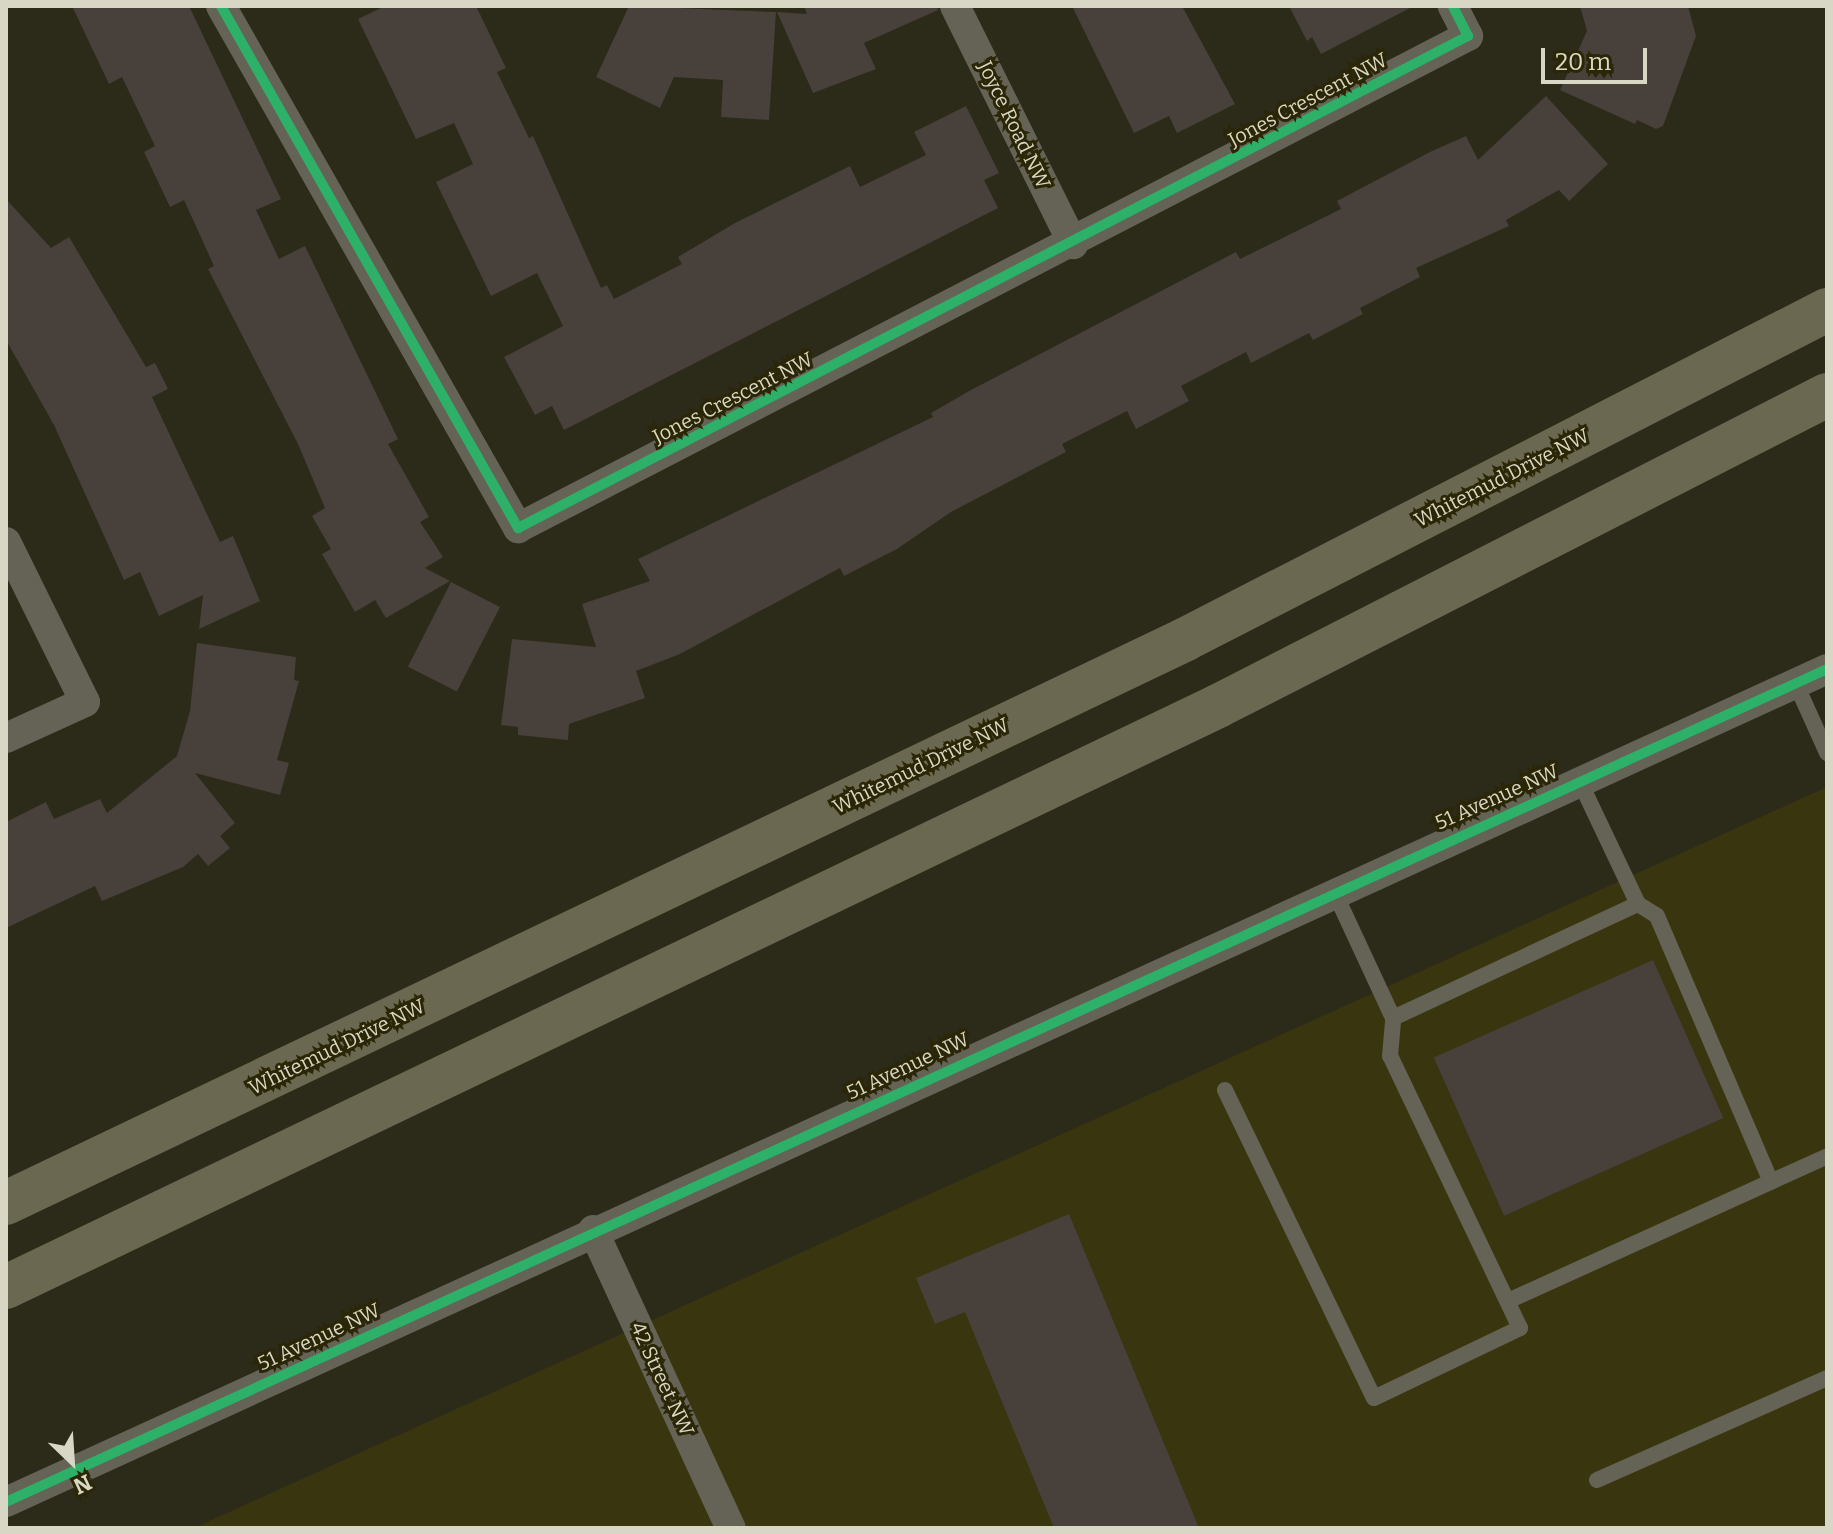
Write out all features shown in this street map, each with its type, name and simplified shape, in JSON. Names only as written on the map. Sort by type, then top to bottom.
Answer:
[{"type":"highway","name":"Whitemud Drive NW","points":[[6,1203],[1184,640],[1827,310]]},
{"type":"highway","points":[[6,1287],[1218,706],[1827,395]]},
{"type":"street","name":"Jones Crescent NW","points":[[221,6],[518,528],[1073,244],[1468,36],[1453,6]]},
{"type":"street","name":"Joyce Road NW","points":[[955,6],[1073,244]]},
{"type":"street","points":[[6,542],[85,702],[6,738]]},
{"type":"street","name":"51 Avenue NW","points":[[6,1502],[1334,891],[1827,669]]},
{"type":"street","name":"42 Street NW","points":[[593,1230],[731,1528]]},
{"type":"lane","points":[[1796,684],[1827,753]]},
{"type":"lane","points":[[1579,780],[1638,904],[1657,916],[1771,1182]]},
{"type":"lane","points":[[1225,1090],[1374,1398],[1520,1328],[1390,1056],[1393,1018],[1334,891]]},
{"type":"lane","points":[[1393,1018],[1638,904]]},
{"type":"lane","points":[[1508,1301],[1827,1156]]},
{"type":"lane","points":[[1597,1480],[1827,1378]]},
{"type":"shaded area","points":[[1827,787],[1827,1528],[194,1528]]},
{"type":"building","points":[[72,6],[189,6],[281,199],[256,210],[279,259],[305,246],[398,439],[388,444],[429,517],[420,522],[443,557],[425,568],[450,581],[386,618],[375,600],[355,612],[322,554],[331,549],[312,516],[325,508],[298,444],[208,269],[214,266],[184,200],[170,207],[144,152],[155,146],[122,77],[109,84]]},
{"type":"building","points":[[385,6],[476,6],[506,68],[497,72],[529,138],[533,136],[601,288],[607,285],[614,299],[682,264],[678,257],[735,223],[850,166],[860,187],[926,155],[914,132],[966,106],[999,173],[984,180],[998,208],[564,430],[552,406],[535,415],[504,357],[563,326],[537,273],[491,296],[436,182],[473,164],[454,123],[416,139],[358,19]]},
{"type":"building","points":[[629,6],[776,12],[769,120],[721,117],[723,80],[674,77],[660,108],[596,77]]},
{"type":"building","points":[[804,6],[937,6],[938,10],[864,43],[876,69],[813,93],[777,12],[807,14]]},
{"type":"building","points":[[1072,6],[1182,6],[1235,104],[1177,133],[1169,116],[1134,133]]},
{"type":"building","points":[[1289,6],[1414,6],[1321,54],[1312,37],[1307,41]]},
{"type":"building","points":[[1580,6],[1688,6],[1696,36],[1663,126],[1656,129],[1637,120],[1635,124],[1560,90],[1587,31]]},
{"type":"building","points":[[1546,96],[1608,164],[1569,201],[1559,190],[1506,220],[1509,226],[1416,268],[1420,277],[1360,308],[1363,314],[1313,340],[1309,333],[1251,363],[1246,352],[1181,386],[1189,401],[1136,429],[1127,411],[1062,444],[1066,452],[951,512],[897,549],[844,576],[840,568],[680,654],[636,671],[645,698],[569,724],[568,740],[518,735],[518,727],[501,725],[512,639],[596,647],[582,604],[650,581],[638,559],[933,417],[931,413],[971,390],[1236,252],[1240,259],[1341,209],[1337,201],[1430,152],[1466,136],[1478,160]]},
{"type":"building","points":[[6,199],[51,248],[69,237],[146,367],[155,363],[168,389],[152,397],[220,542],[233,536],[260,601],[199,629],[203,595],[159,616],[140,572],[124,580],[54,425],[6,340]]},
{"type":"building","points":[[451,582],[500,607],[457,692],[408,667]]},
{"type":"building","points":[[197,643],[296,657],[294,680],[299,681],[277,760],[289,763],[280,795],[195,773],[235,823],[220,836],[230,848],[208,866],[198,854],[183,867],[102,901],[95,886],[6,928],[6,822],[46,802],[54,819],[100,799],[107,813],[177,756],[190,711]]},
{"type":"building","points":[[1653,960],[1723,1118],[1504,1216],[1434,1058]]},
{"type":"building","points":[[1069,1214],[1199,1528],[1054,1528],[965,1312],[935,1324],[916,1278]]},
{"type":"cycle path","points":[[221,6],[518,528],[1468,36],[1453,6]]},
{"type":"cycle path","points":[[6,1502],[1827,669]]}]
